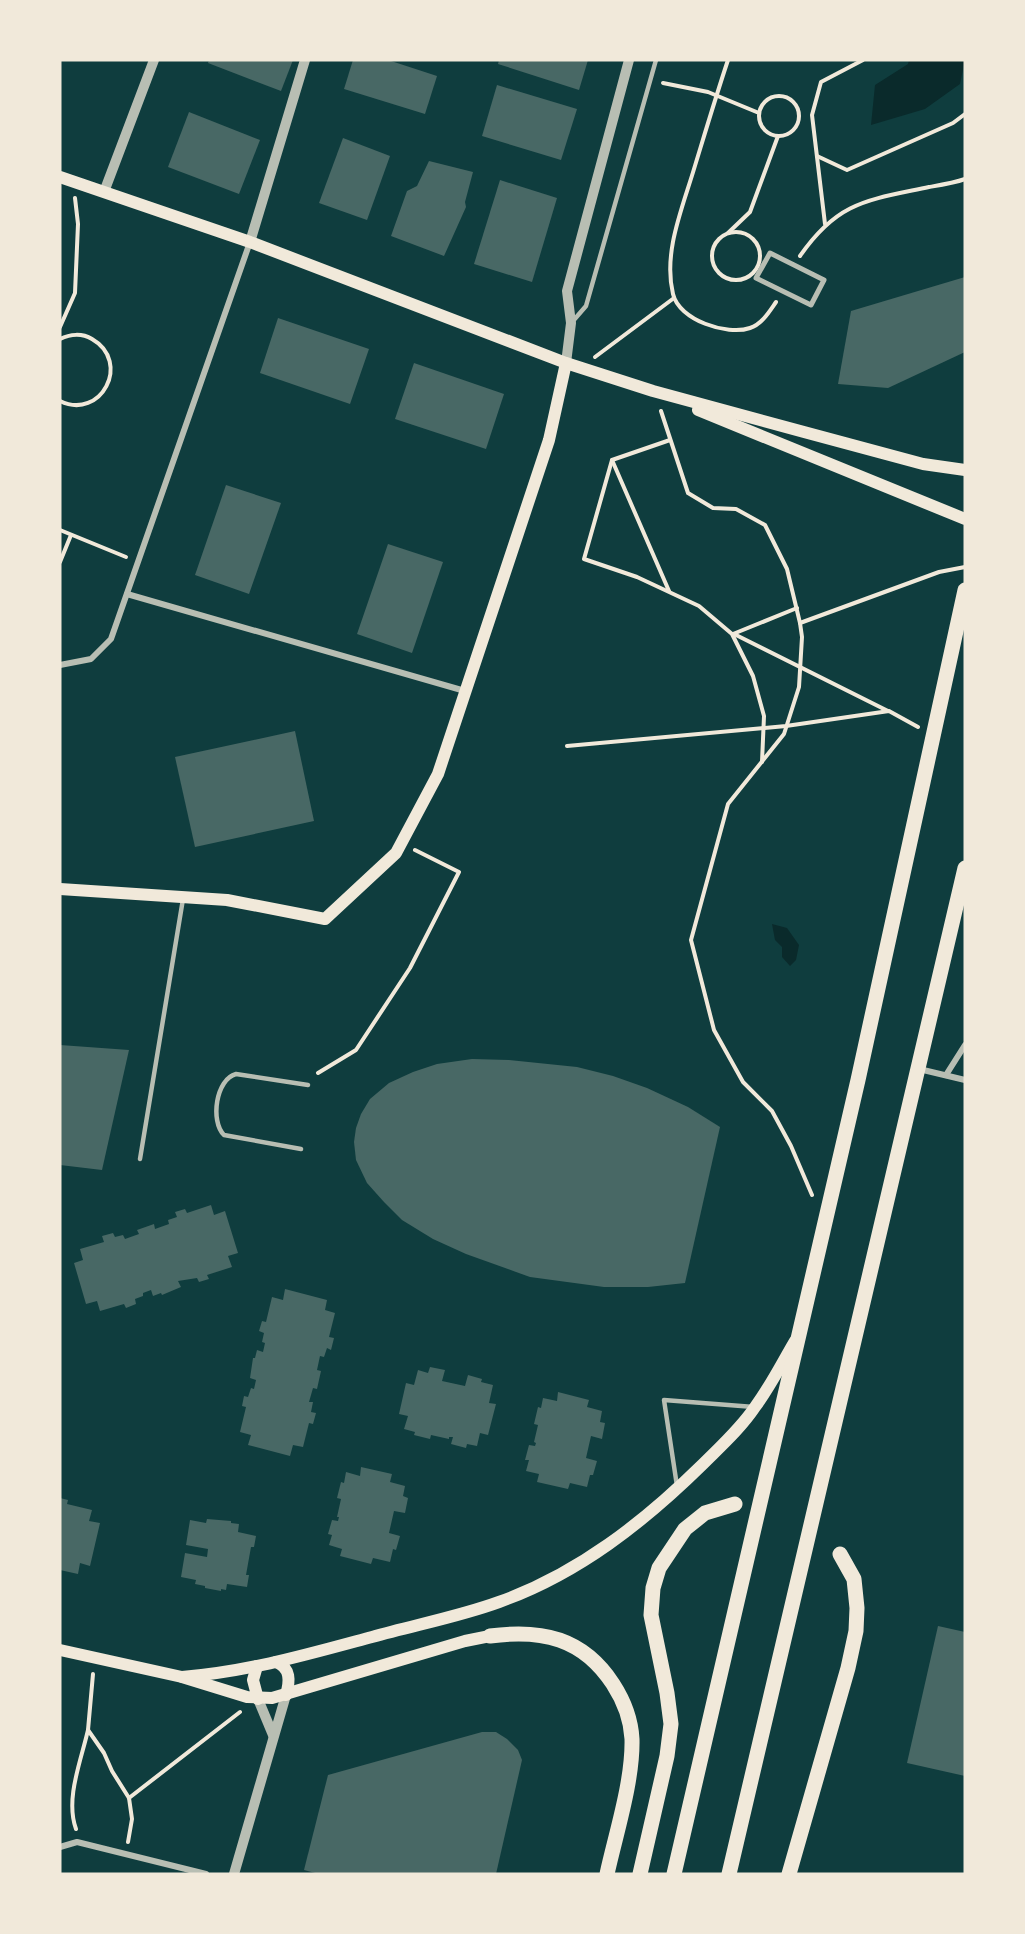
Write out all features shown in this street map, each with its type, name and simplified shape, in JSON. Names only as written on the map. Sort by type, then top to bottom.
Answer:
[{"type":"main road","points":[[60,177],[250,243],[580,368],[653,391],[923,464],[965,470]]},
{"type":"main road","points":[[60,889],[226,900],[325,919],[396,854],[438,774],[549,440],[566,363]]},
{"type":"main road","points":[[653,391],[965,519]]},
{"type":"main road","points":[[674,1874],[858,1080],[965,590]]},
{"type":"main road","points":[[729,1874],[965,868]]},
{"type":"main road","points":[[182,1677],[276,1662],[498,1603],[537,1587],[581,1563],[625,1534],[678,1489],[731,1436],[755,1408],[800,1332]]},
{"type":"main road","points":[[640,1874],[667,1756],[671,1724],[651,1614],[653,1588],[659,1568],[685,1529],[705,1513],[735,1504]]},
{"type":"main road","points":[[789,1874],[848,1668],[856,1631],[857,1608],[854,1578],[840,1554]]},
{"type":"main road","points":[[60,1650],[182,1677],[215,1689],[258,1699],[286,1695],[465,1641],[490,1636],[518,1632],[570,1644],[590,1656],[603,1669],[621,1695],[630,1720],[632,1741],[628,1774],[607,1874]]},
{"type":"main road","points":[[276,1662],[285,1667],[288,1674],[286,1695]]},
{"type":"main road","points":[[257,1666],[253,1680],[258,1699]]},
{"type":"street","points":[[104,192],[154,60]]},
{"type":"street","points":[[60,665],[91,659],[111,639],[250,243],[305,60]]},
{"type":"street","points":[[566,363],[571,322],[567,291],[629,60]]},
{"type":"street","points":[[770,253],[824,280],[811,305],[756,278],[770,253]]},
{"type":"street","points":[[127,594],[465,691]]},
{"type":"street","points":[[946,1075],[965,1045]]},
{"type":"street","points":[[918,1069],[965,1080]]},
{"type":"street","points":[[234,1874],[286,1695]]},
{"type":"street","points":[[258,1699],[273,1735]]},
{"type":"street","points":[[60,1847],[77,1842],[206,1874]]},
{"type":"lane","points":[[571,322],[586,306],[656,60]]},
{"type":"lane","points":[[141,1159],[183,897]]},
{"type":"lane","points":[[301,1149],[224,1135],[218,1128],[215,1116],[222,1084],[236,1074],[308,1084]]},
{"type":"lane","points":[[678,1489],[664,1400],[755,1408]]},
{"type":"path","points":[[728,60],[677,225],[670,255],[674,298],[695,319],[711,327],[734,330],[751,328],[760,322],[780,294]]},
{"type":"path","points":[[825,225],[812,115],[821,82],[863,60]]},
{"type":"path","points":[[650,80],[717,96],[759,113]]},
{"type":"path","points":[[778,96],[795,104],[800,116],[796,129],[778,136],[766,131],[762,126],[759,113],[766,102],[778,96]]},
{"type":"path","points":[[816,156],[847,170],[953,123],[965,114]]},
{"type":"path","points":[[728,233],[736,232],[751,236],[759,249],[759,265],[754,272],[741,280],[725,278],[714,266],[712,250],[721,237],[750,212],[778,136]]},
{"type":"path","points":[[799,258],[825,225],[851,206],[965,179]]},
{"type":"path","points":[[60,327],[75,293],[78,224],[73,182]]},
{"type":"path","points":[[580,368],[674,298]]},
{"type":"path","points":[[60,339],[75,335],[87,336],[98,342],[106,351],[111,374],[108,386],[100,396],[90,402],[79,405],[60,401]]},
{"type":"path","points":[[663,418],[688,493],[713,508],[736,510],[765,525],[787,569],[800,623],[802,637],[799,687],[786,726],[783,734],[728,804],[691,940],[714,1030],[743,1082],[772,1111],[791,1146],[812,1196]]},
{"type":"path","points":[[612,460],[671,440]]},
{"type":"path","points":[[612,460],[584,559],[637,578],[699,606],[732,634],[889,711],[934,736]]},
{"type":"path","points":[[612,460],[669,592]]},
{"type":"path","points":[[60,530],[138,561]]},
{"type":"path","points":[[60,561],[71,535]]},
{"type":"path","points":[[800,623],[939,573],[965,567]]},
{"type":"path","points":[[732,634],[797,608]]},
{"type":"path","points":[[732,634],[753,676],[764,716],[762,762]]},
{"type":"path","points":[[567,746],[763,726],[786,726],[889,711]]},
{"type":"path","points":[[318,1073],[356,1050],[410,968],[459,872],[402,843]]},
{"type":"path","points":[[78,1833],[72,1812],[73,1797],[88,1730],[95,1657]]},
{"type":"path","points":[[129,1798],[258,1699]]},
{"type":"path","points":[[88,1730],[104,1753],[129,1798],[132,1819],[130,1836],[127,1844],[117,1842]]},
{"type":"water","points":[[909,60],[965,60],[960,84],[925,109],[871,125],[875,85],[908,64]]},
{"type":"water","points":[[772,924],[787,928],[799,945],[796,960],[790,966],[782,957],[782,947],[775,940]]},
{"type":"building","points":[[209,60],[293,60],[281,91],[208,63]]},
{"type":"building","points":[[353,60],[388,60],[437,76],[425,114],[344,89]]},
{"type":"building","points":[[499,60],[588,60],[579,90],[498,64]]},
{"type":"building","points":[[497,85],[577,109],[561,160],[482,136]]},
{"type":"building","points":[[189,112],[260,140],[239,194],[168,167]]},
{"type":"building","points":[[343,138],[390,156],[367,220],[319,203]]},
{"type":"building","points":[[429,161],[473,172],[465,202],[466,207],[444,256],[391,236],[407,191],[417,186]]},
{"type":"building","points":[[500,180],[557,198],[532,282],[474,264]]},
{"type":"building","points":[[965,277],[965,352],[888,388],[838,384],[851,311]]},
{"type":"building","points":[[278,318],[369,349],[350,404],[260,373]]},
{"type":"building","points":[[414,363],[504,394],[486,449],[395,419]]},
{"type":"building","points":[[226,485],[281,503],[249,594],[195,575]]},
{"type":"building","points":[[388,544],[443,562],[412,653],[357,634]]},
{"type":"building","points":[[295,731],[314,821],[195,847],[175,757]]},
{"type":"building","points":[[60,1045],[129,1050],[102,1170],[60,1165]]},
{"type":"building","points":[[472,1059],[509,1060],[577,1067],[613,1076],[647,1088],[688,1107],[720,1127],[685,1283],[648,1287],[604,1287],[530,1277],[466,1254],[433,1239],[402,1220],[384,1202],[367,1183],[356,1160],[354,1142],[356,1128],[370,1099],[389,1083],[413,1072],[437,1064]]},
{"type":"building","points":[[211,1205],[214,1215],[225,1211],[238,1253],[228,1256],[232,1267],[207,1275],[209,1279],[199,1282],[197,1278],[178,1281],[181,1287],[162,1295],[161,1293],[153,1296],[151,1290],[143,1293],[143,1296],[135,1299],[136,1304],[126,1308],[124,1304],[100,1311],[97,1301],[86,1304],[74,1263],[83,1260],[80,1249],[104,1242],[102,1236],[113,1233],[115,1237],[123,1235],[125,1239],[139,1234],[137,1230],[154,1224],[155,1229],[169,1224],[168,1220],[177,1217],[175,1212],[185,1209],[187,1213]]},
{"type":"building","points":[[285,1289],[327,1300],[325,1310],[335,1313],[329,1337],[334,1338],[331,1350],[327,1348],[324,1357],[320,1356],[317,1370],[321,1371],[317,1389],[313,1388],[309,1402],[313,1402],[311,1412],[316,1413],[313,1424],[309,1423],[303,1447],[293,1445],[290,1456],[248,1445],[251,1435],[240,1432],[246,1407],[242,1406],[244,1396],[248,1397],[251,1388],[254,1389],[256,1380],[250,1378],[253,1358],[257,1350],[263,1352],[265,1343],[262,1342],[264,1333],[259,1331],[262,1321],[266,1322],[272,1297],[283,1300]]},
{"type":"building","points":[[430,1367],[445,1370],[442,1381],[465,1386],[468,1375],[493,1385],[489,1403],[496,1404],[488,1435],[480,1433],[477,1446],[467,1444],[466,1448],[451,1444],[453,1437],[449,1439],[431,1435],[430,1439],[414,1435],[415,1432],[404,1429],[408,1416],[399,1414],[406,1383],[414,1385],[418,1370],[428,1373]]},
{"type":"building","points":[[558,1392],[589,1400],[587,1407],[602,1411],[600,1422],[605,1423],[602,1439],[591,1436],[586,1458],[597,1461],[587,1487],[570,1483],[568,1489],[537,1482],[539,1474],[526,1471],[529,1460],[525,1460],[529,1445],[535,1446],[536,1443],[534,1442],[538,1425],[534,1424],[538,1407],[541,1408],[543,1398],[557,1401]]},
{"type":"building","points":[[361,1467],[392,1474],[390,1482],[405,1486],[403,1496],[408,1498],[405,1513],[394,1511],[389,1533],[400,1536],[396,1550],[393,1549],[390,1562],[373,1558],[371,1564],[340,1556],[342,1549],[329,1545],[332,1535],[328,1534],[332,1520],[338,1521],[339,1517],[337,1517],[341,1499],[337,1498],[341,1482],[344,1483],[346,1472],[360,1476]]},
{"type":"building","points":[[60,1498],[68,1500],[67,1504],[92,1510],[89,1521],[100,1523],[90,1566],[80,1563],[78,1574],[60,1570]]},
{"type":"building","points":[[207,1519],[231,1521],[231,1523],[239,1524],[238,1532],[256,1536],[254,1547],[251,1547],[246,1575],[249,1575],[247,1587],[227,1584],[226,1590],[221,1589],[221,1591],[205,1588],[205,1586],[195,1584],[196,1580],[181,1577],[185,1553],[207,1557],[208,1549],[186,1545],[190,1520],[206,1523]]},
{"type":"building","points":[[938,1626],[965,1632],[965,1776],[907,1763]]},
{"type":"building","points":[[482,1732],[496,1732],[507,1739],[518,1750],[522,1760],[496,1874],[319,1874],[304,1870],[328,1775]]}]
